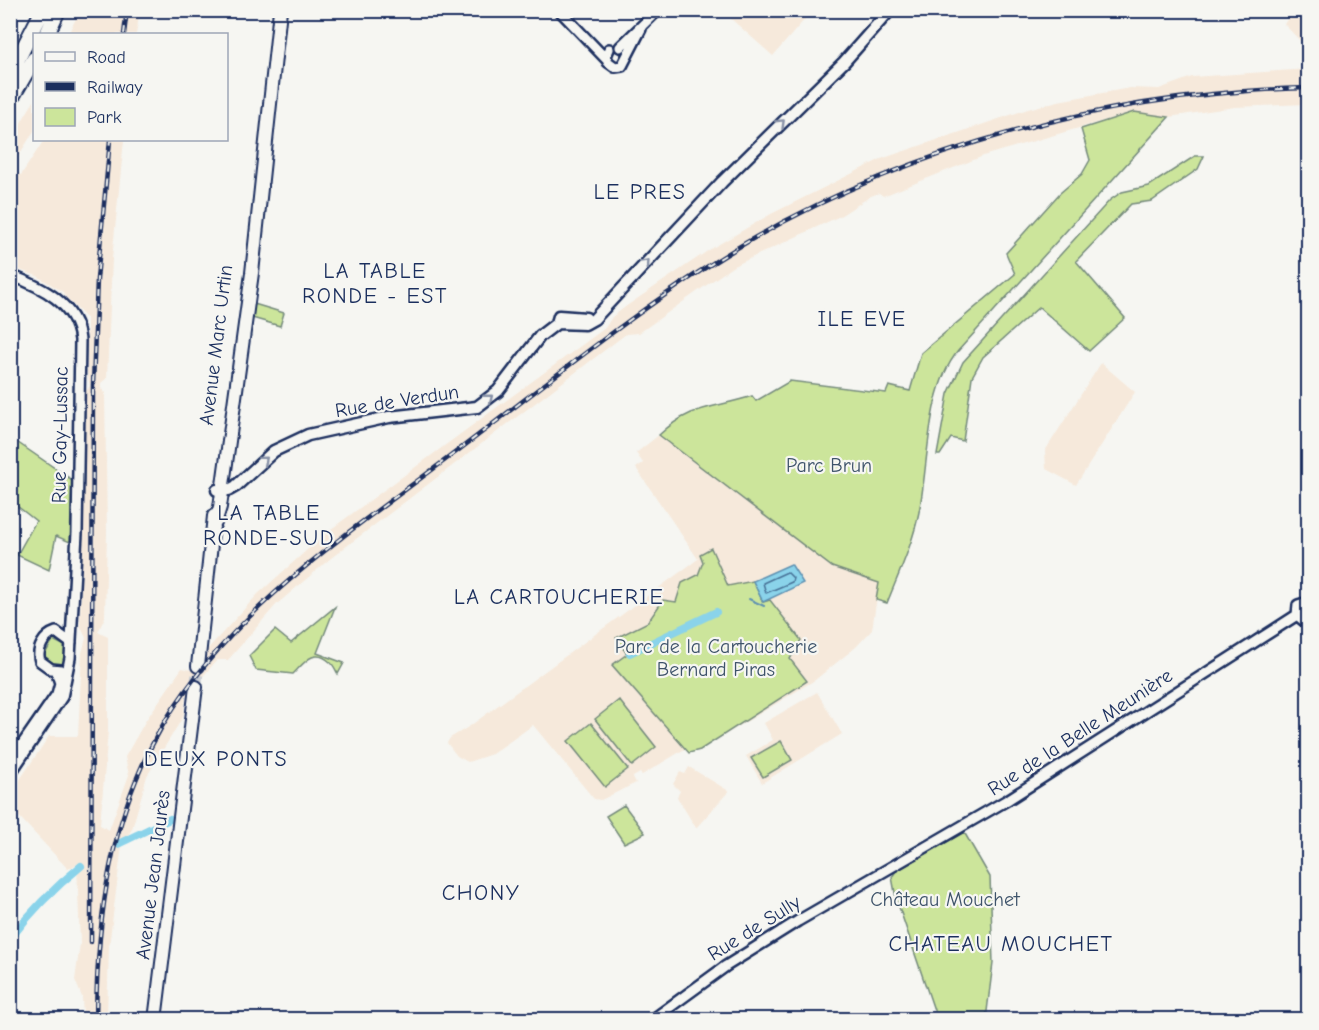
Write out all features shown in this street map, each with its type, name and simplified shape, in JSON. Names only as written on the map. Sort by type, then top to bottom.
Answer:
[{"type":"highway","points":[[10,74],[43,10]]},
{"type":"highway","points":[[47,33],[58,10]]},
{"type":"highway","points":[[10,100],[33,61]]},
{"type":"main road","name":"Avenue Marc Urtin","points":[[198,666],[255,194],[262,167],[280,10]]},
{"type":"main road","name":"Rue de Verdun","points":[[220,490],[236,486],[274,451],[308,435],[389,417],[477,407],[498,391],[540,336],[558,319],[585,324],[594,319],[722,182],[844,62],[890,10]]},
{"type":"main road","name":"Avenue Jean Jaurès","points":[[155,1020],[195,693]]},
{"type":"street","points":[[560,10],[610,65],[619,67],[626,62],[623,50]]},
{"type":"street","points":[[623,50],[658,10]]},
{"type":"street","points":[[591,45],[623,50]]},
{"type":"street","points":[[607,60],[609,49]]},
{"type":"street","name":"Rue Gay-Lussac","points":[[10,274],[63,304],[79,329],[77,533],[71,643]]},
{"type":"street","name":"Rue de la Belle Meunière","points":[[879,873],[1001,805],[1297,615],[1298,605],[1308,602]]},
{"type":"street","points":[[1297,615],[1303,620],[1308,619]]},
{"type":"street","points":[[10,762],[57,694],[60,683],[56,671],[43,663],[38,656],[46,638],[51,634],[59,633],[72,616]]},
{"type":"street","points":[[10,774],[62,697],[71,643],[59,633]]},
{"type":"street","points":[[56,671],[68,666]]},
{"type":"street","name":"Rue de Sully","points":[[652,1020],[726,966],[879,873]]},
{"type":"shaded area","points":[[738,10],[812,11],[773,56],[730,18]]},
{"type":"shaded area","points":[[80,11],[140,11],[136,33],[69,33]]},
{"type":"shaded area","points":[[1293,11],[1308,11],[1308,49],[1284,24]]},
{"type":"shaded area","points":[[1308,69],[1308,104],[1235,107],[1169,117],[1134,112],[986,155],[883,196],[879,193],[871,196],[840,216],[732,267],[639,333],[626,334],[331,558],[277,604],[228,660],[217,660],[186,696],[183,717],[147,776],[132,829],[122,845],[109,946],[107,1019],[83,1019],[82,997],[75,980],[80,944],[77,864],[68,869],[11,808],[11,793],[49,736],[78,736],[82,653],[86,638],[80,625],[86,391],[90,386],[87,373],[87,319],[63,292],[37,276],[11,267],[10,169],[21,175],[43,141],[124,141],[112,259],[107,378],[101,383],[101,388],[105,393],[107,533],[105,617],[98,632],[108,637],[108,731],[100,825],[109,830],[129,775],[125,757],[146,720],[182,668],[195,671],[204,653],[258,594],[327,532],[605,328],[612,317],[628,305],[709,250],[771,214],[881,159],[1058,101],[1130,88],[1159,89],[1192,77]]},
{"type":"shaded area","points":[[33,103],[33,133],[11,168],[11,139]]},
{"type":"shaded area","points":[[1101,363],[1135,392],[1076,485],[1046,469],[1045,451]]},
{"type":"shaded area","name":"LA CARTOUCHERIE","points":[[659,435],[832,567],[879,583],[872,630],[856,647],[815,680],[700,750],[696,743],[693,744],[642,775],[640,773],[633,777],[636,783],[601,800],[594,799],[533,725],[492,754],[468,762],[457,756],[447,743],[450,738],[470,726],[698,559],[636,468],[643,463],[636,453]]},
{"type":"shaded area","points":[[817,692],[842,734],[762,783],[746,756],[773,740],[764,723]]},
{"type":"shaded area","points":[[689,767],[729,791],[696,828],[677,797],[680,791],[673,784],[680,772],[685,774]]},
{"type":"green space","name":"Parc Brun","points":[[1134,112],[1169,117],[958,351],[948,367],[934,406],[916,524],[887,603],[876,600],[879,583],[832,567],[659,435],[693,412],[752,396],[756,401],[790,381],[886,393],[889,386],[910,391],[921,353],[1015,274],[1006,253],[1060,193],[1082,174],[1090,160],[1081,129]]},
{"type":"green space","points":[[1195,156],[1204,156],[1198,169],[1152,201],[1131,204],[1076,261],[1125,318],[1089,351],[1039,307],[983,357],[972,377],[963,441],[951,438],[940,455],[937,455],[948,394],[963,362],[1110,200],[1122,192],[1149,186]]},
{"type":"green space","points":[[254,304],[284,313],[280,326],[252,318]]},
{"type":"green space","points":[[11,438],[72,480],[70,542],[56,536],[49,570],[17,555],[36,521],[17,506],[11,514]]},
{"type":"green space","name":"Parc de la Cartoucherie Bernard Piras","points":[[711,548],[728,586],[753,581],[763,602],[770,600],[801,640],[790,659],[807,681],[700,750],[689,753],[612,665],[627,654],[616,638],[648,622],[663,600],[676,602],[682,583],[698,575],[703,562],[700,554]]},
{"type":"green space","points":[[335,607],[317,653],[344,663],[338,674],[331,663],[319,656],[305,661],[293,674],[256,670],[249,656],[275,630],[291,643]]},
{"type":"green space","points":[[53,640],[65,646],[65,660],[62,664],[55,665],[44,656]]},
{"type":"green space","points":[[619,700],[656,747],[632,766],[595,719]]},
{"type":"green space","points":[[591,723],[628,769],[605,787],[568,741]]},
{"type":"green space","points":[[781,741],[792,760],[763,777],[751,758]]},
{"type":"green space","points":[[624,805],[645,833],[624,843],[606,816]]},
{"type":"green space","name":"Château Mouchet","points":[[964,832],[990,877],[993,963],[986,1019],[937,1019],[896,898],[892,877],[896,871]]},
{"type":"water","points":[[791,564],[803,583],[763,602],[753,581]]},
{"type":"waterway","points":[[749,599],[764,606]]},
{"type":"waterway","points":[[630,653],[716,612]]},
{"type":"waterway","points":[[118,844],[170,819]]},
{"type":"waterway","points":[[10,939],[43,900],[81,866]]},
{"type":"tunnel","points":[[196,687],[198,666]]},
{"type":"railway","points":[[124,33],[127,10]]},
{"type":"railway","points":[[96,1020],[99,942],[110,867],[131,793],[164,723],[191,682],[256,610],[330,546],[369,516],[590,349],[699,272],[803,212],[871,181],[941,154],[1013,132],[1086,114],[1160,101],[1234,92],[1308,88]]},
{"type":"railway","points":[[91,942],[93,385],[97,279],[110,141]]},
{"type":"district","name":"LE PRES","points":[[640,192]]},
{"type":"district","name":"LA TABLE RONDE - EST","points":[[375,284]]},
{"type":"district","name":"ILE EVE","points":[[862,319]]},
{"type":"district","name":"LA TABLE RONDE-SUD","points":[[269,526]]},
{"type":"district","name":"LA CARTOUCHERIE","points":[[559,597]]},
{"type":"district","name":"DEUX PONTS","points":[[216,759]]},
{"type":"district","name":"CHONY","points":[[481,893]]},
{"type":"district","name":"CHATEAU MOUCHET","points":[[1001,944]]}]
